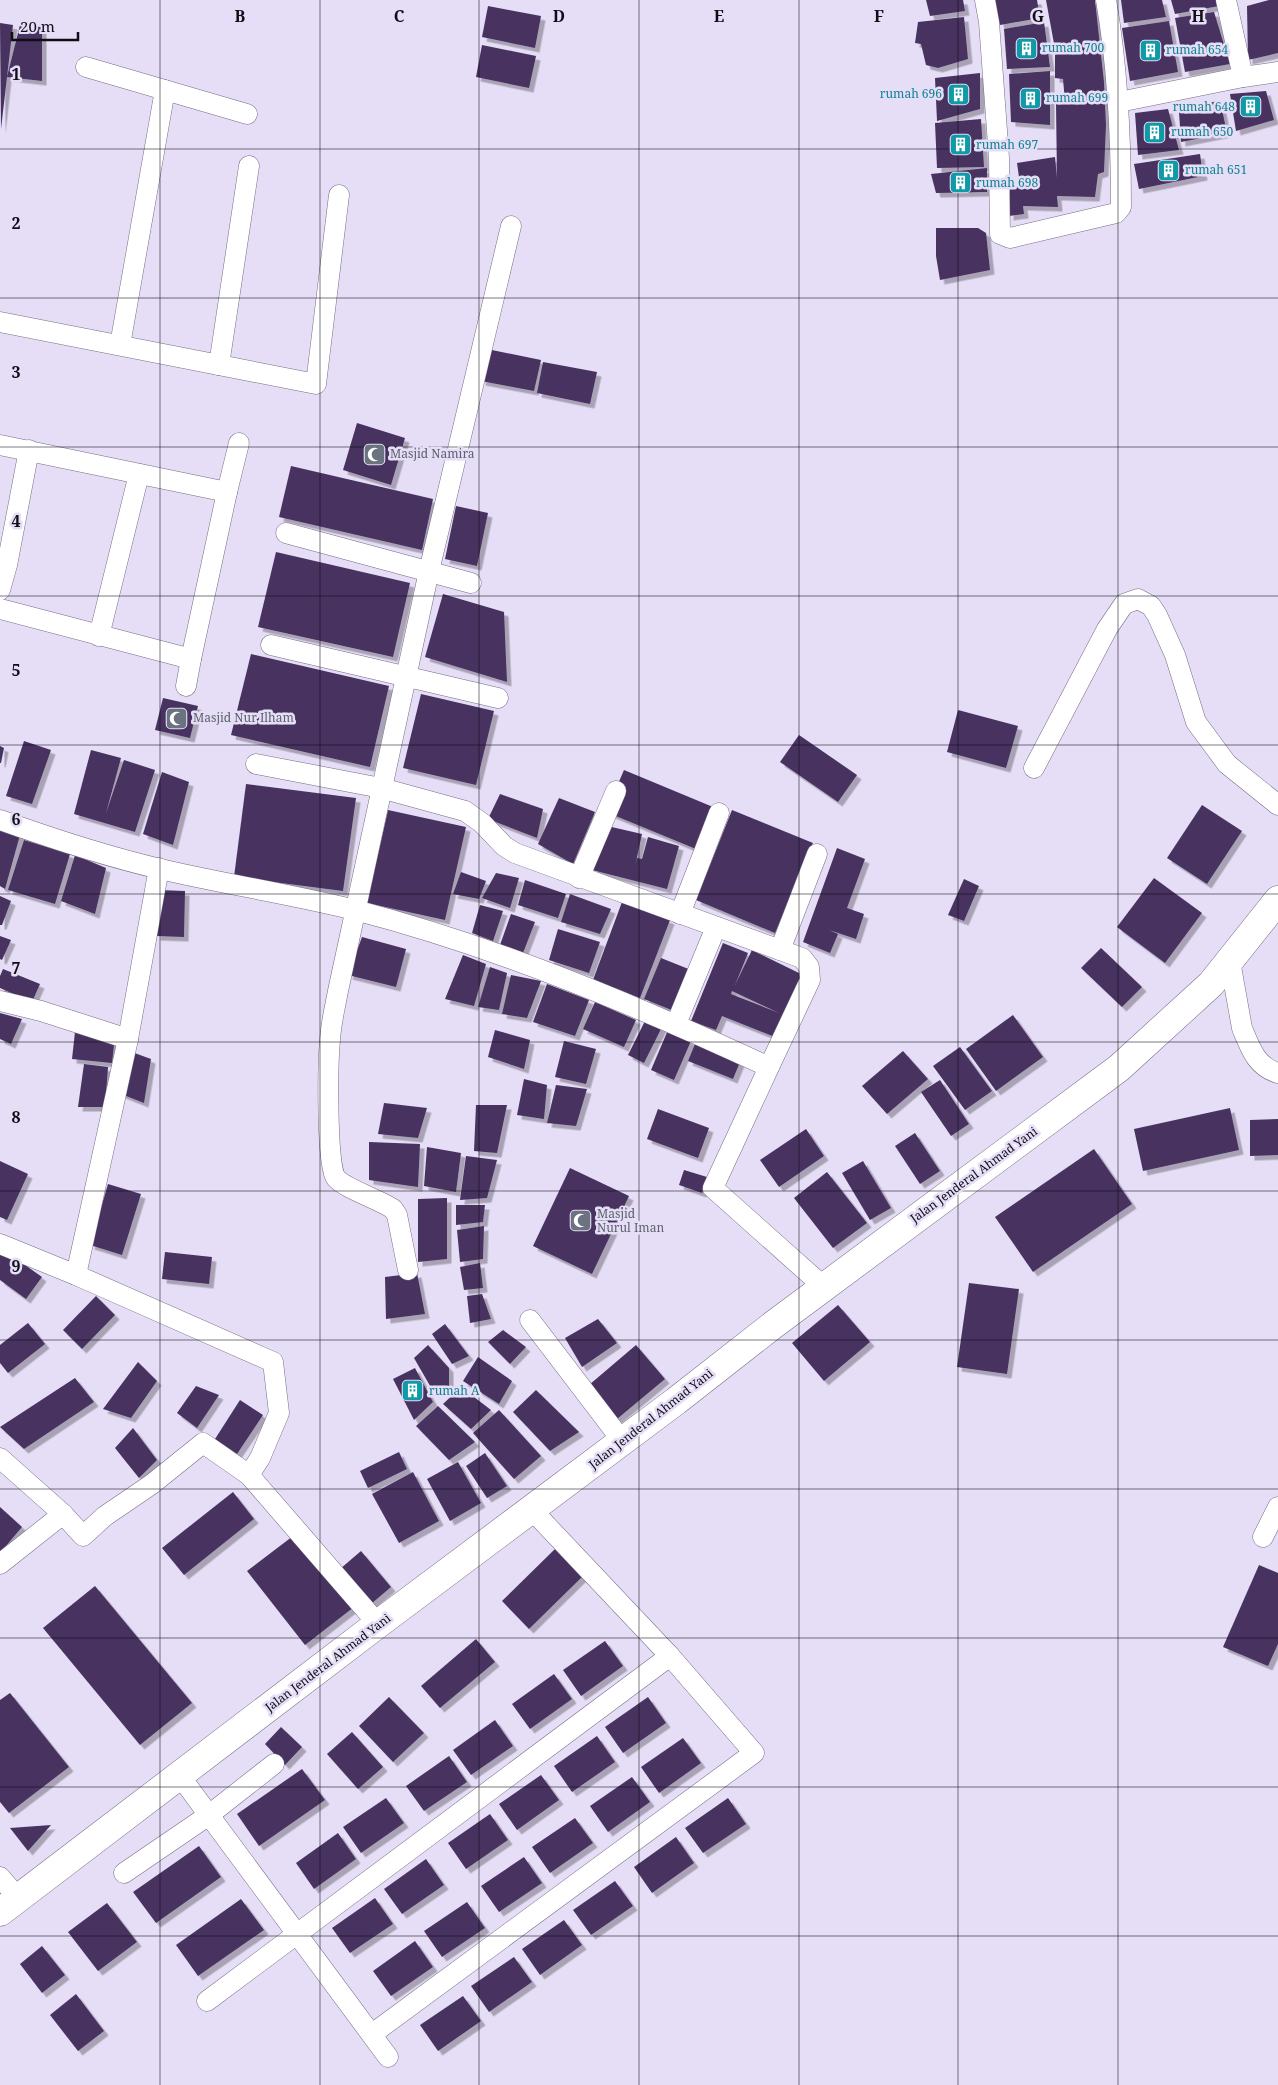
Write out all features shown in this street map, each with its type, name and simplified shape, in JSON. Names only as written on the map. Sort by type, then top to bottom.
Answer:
[{"type":"highway","name":"Jalan Jenderal Ahmad Yani","points":[[9,1905],[378,1624],[623,1442],[824,1287],[1119,1068],[1211,984],[1278,900]]},
{"type":"street","points":[[985,0],[999,158],[999,230],[1002,236],[1014,238],[1120,211],[1122,204],[1118,102],[1112,36],[1106,0]]},
{"type":"street","points":[[1226,0],[1244,76]]},
{"type":"street","points":[[86,67],[246,114]]},
{"type":"street","points":[[1118,102],[1244,76],[1278,72]]},
{"type":"street","points":[[120,345],[165,90]]},
{"type":"street","points":[[219,365],[249,166]]},
{"type":"street","points":[[0,322],[316,384],[339,195]]},
{"type":"street","points":[[408,1270],[397,1215],[393,1209],[336,1179],[331,1164],[330,1042],[338,991],[405,678],[511,226]]},
{"type":"street","points":[[186,686],[239,443]]},
{"type":"street","points":[[0,445],[227,492]]},
{"type":"street","points":[[0,590],[7,565],[29,450]]},
{"type":"street","points":[[99,636],[139,474]]},
{"type":"street","points":[[286,533],[471,583]]},
{"type":"street","points":[[1034,768],[1107,629],[1124,604],[1138,599],[1150,606],[1157,615],[1176,655],[1196,722],[1227,764],[1278,805]]},
{"type":"street","points":[[0,609],[191,659]]},
{"type":"street","points":[[271,645],[405,678],[498,698]]},
{"type":"street","points":[[256,764],[381,788],[466,811],[477,819],[507,849],[579,878],[802,958],[809,967],[810,976],[713,1188],[824,1287]]},
{"type":"street","points":[[579,878],[616,791]]},
{"type":"street","points":[[680,914],[719,813]]},
{"type":"street","points":[[0,820],[78,846],[159,868],[355,910],[514,959],[676,1024],[769,1067]]},
{"type":"street","points":[[780,950],[817,854]]},
{"type":"street","points":[[76,1275],[128,1039],[159,868]]},
{"type":"street","points":[[676,1024],[716,927]]},
{"type":"street","points":[[1230,961],[1246,1036],[1256,1058],[1264,1067],[1278,1073]]},
{"type":"street","points":[[0,1001],[128,1039]]},
{"type":"street","points":[[0,1244],[76,1275],[273,1362],[279,1414],[260,1458],[249,1475]]},
{"type":"street","points":[[530,1320],[623,1442]]},
{"type":"street","points":[[0,1458],[63,1514],[83,1536],[106,1516],[152,1484],[203,1443],[249,1475],[378,1624]]},
{"type":"street","points":[[1262,1537],[1278,1507]]},
{"type":"street","points":[[372,2034],[754,1752],[670,1656],[532,1510]]},
{"type":"street","points":[[0,1564],[63,1514]]},
{"type":"street","points":[[207,2001],[670,1656]]},
{"type":"street","points":[[124,1873],[209,1815],[274,1764]]},
{"type":"street","points":[[180,1776],[388,2057]]},
{"type":"street","points":[[0,1877],[9,1905]]},
{"type":"building","points":[[926,0],[963,0],[965,11],[930,16]]},
{"type":"building","points":[[994,0],[1037,0],[1040,18],[1000,25]]},
{"type":"building","points":[[1046,0],[1095,0],[1104,82],[1106,125],[1104,172],[1098,174],[1095,197],[1057,196],[1058,207],[1023,206],[1024,214],[1009,216],[1010,188],[1020,184],[1017,163],[1055,157],[1057,178],[1056,104],[1065,102],[1063,79],[1055,78],[1055,49]]},
{"type":"building","points":[[1121,0],[1162,0],[1166,17],[1124,23]]},
{"type":"building","name":"rumah 654","points":[[1171,0],[1217,0],[1219,6],[1175,14]]},
{"type":"building","points":[[1269,0],[1278,0],[1278,53],[1248,60],[1247,6]]},
{"type":"building","points":[[488,6],[541,16],[535,48],[482,37]]},
{"type":"building","points":[[1214,12],[1230,64],[1185,72],[1175,18]]},
{"type":"building","points":[[964,17],[968,59],[938,68],[926,65],[921,44],[915,43],[918,22]]},
{"type":"building","name":"rumah 654","points":[[1169,21],[1178,72],[1130,81],[1122,28]]},
{"type":"building","name":"rumah 700","points":[[1044,22],[1050,67],[1007,69],[1004,29]]},
{"type":"building","points":[[0,23],[13,25],[1,129]]},
{"type":"building","points":[[20,25],[42,27],[42,81],[7,77]]},
{"type":"building","points":[[482,45],[536,56],[529,88],[476,77]]},
{"type":"building","name":"rumah 699","points":[[1050,71],[1050,125],[1011,122],[1009,74]]},
{"type":"building","name":"rumah 696","points":[[980,73],[980,109],[937,121],[935,78]]},
{"type":"building","name":"rumah 648","points":[[1266,91],[1274,120],[1236,131],[1230,94]]},
{"type":"building","points":[[1220,100],[1227,133],[1181,142],[1179,112]]},
{"type":"building","name":"rumah 650","points":[[1168,109],[1179,150],[1138,155],[1135,113]]},
{"type":"building","name":"rumah 697","points":[[981,119],[984,167],[937,168],[935,123]]},
{"type":"building","name":"rumah 651","points":[[1200,154],[1203,176],[1139,189],[1134,164]]},
{"type":"building","name":"rumah 698","points":[[987,168],[987,192],[936,193],[931,174]]},
{"type":"building","points":[[936,228],[978,228],[986,233],[990,270],[940,280],[936,256]]},
{"type":"building","points":[[487,349],[541,360],[534,391],[481,381]]},
{"type":"building","points":[[543,362],[597,372],[590,404],[537,393]]},
{"type":"building","name":"Masjid Namira","points":[[357,423],[405,438],[391,485],[343,470]]},
{"type":"building","points":[[291,466],[433,499],[422,550],[279,517]]},
{"type":"building","points":[[456,506],[488,513],[477,566],[445,559]]},
{"type":"building","points":[[276,552],[410,583],[393,657],[258,627]]},
{"type":"building","points":[[443,594],[504,612],[507,682],[425,657]]},
{"type":"building","points":[[251,654],[389,686],[370,767],[231,735]]},
{"type":"building","points":[[421,694],[494,711],[476,785],[403,768]]},
{"type":"building","name":"Masjid Nur Ilham","points":[[163,698],[198,706],[190,738],[155,730]]},
{"type":"building","points":[[958,710],[1018,726],[1006,768],[947,752]]},
{"type":"building","points":[[799,735],[857,775],[838,802],[780,762]]},
{"type":"building","points":[[24,741],[51,750],[32,804],[6,796]]},
{"type":"building","points":[[0,746],[4,748],[1,763],[0,763]]},
{"type":"building","points":[[91,750],[121,758],[106,813],[124,760],[155,770],[135,832],[74,814]]},
{"type":"building","points":[[624,770],[713,807],[696,849],[606,812]]},
{"type":"building","points":[[162,772],[189,782],[173,845],[143,834]]},
{"type":"building","points":[[246,784],[356,798],[343,891],[234,877]]},
{"type":"building","points":[[500,794],[543,809],[537,838],[488,819]]},
{"type":"building","points":[[559,798],[595,812],[573,864],[538,844]]},
{"type":"building","points":[[1202,805],[1242,831],[1207,884],[1167,858]]},
{"type":"building","points":[[388,810],[466,827],[445,920],[367,903]]},
{"type":"building","points":[[732,810],[813,843],[775,933],[696,900]]},
{"type":"building","points":[[603,825],[642,834],[635,866],[637,858],[642,859],[648,837],[679,846],[667,889],[592,870]]},
{"type":"building","points":[[0,828],[20,835],[5,889],[0,886]]},
{"type":"building","points":[[24,840],[70,854],[55,904],[8,890]]},
{"type":"building","points":[[837,848],[865,859],[847,908],[864,914],[856,939],[829,930],[838,934],[830,953],[803,942]]},
{"type":"building","points":[[75,855],[106,868],[95,914],[61,901]]},
{"type":"building","points":[[461,872],[486,881],[479,899],[453,894]]},
{"type":"building","points":[[496,873],[519,878],[510,908],[482,898]]},
{"type":"building","points":[[1154,878],[1202,913],[1165,963],[1117,927]]},
{"type":"building","points":[[964,879],[979,886],[964,921],[948,915]]},
{"type":"building","points":[[525,880],[566,894],[558,918],[518,905]]},
{"type":"building","points":[[158,890],[185,891],[184,937],[156,936]]},
{"type":"building","points":[[570,894],[611,909],[600,934],[561,922]]},
{"type":"building","points":[[0,896],[11,901],[2,925],[0,925]]},
{"type":"building","points":[[622,902],[670,920],[640,998],[593,980]]},
{"type":"building","points":[[480,905],[503,911],[493,941],[472,933]]},
{"type":"building","points":[[511,914],[535,922],[523,953],[500,945]]},
{"type":"building","points":[[558,929],[600,942],[589,973],[549,960]]},
{"type":"building","points":[[0,936],[11,940],[2,960],[0,959]]},
{"type":"building","points":[[362,937],[406,949],[396,987],[348,975]]},
{"type":"building","points":[[723,943],[748,953],[735,985],[752,950],[803,975],[775,1037],[722,1016],[716,1030],[691,1021]],"holes":[[[732,991],[779,1013],[731,994]]]},
{"type":"building","points":[[1101,948],[1142,987],[1122,1007],[1081,968]]},
{"type":"building","points":[[463,955],[486,964],[474,1006],[445,999]]},
{"type":"building","points":[[661,958],[691,970],[674,1011],[644,999]]},
{"type":"building","points":[[490,967],[507,973],[499,1010],[478,1007]]},
{"type":"building","points":[[3,969],[40,984],[32,1002],[0,988],[0,976]]},
{"type":"building","points":[[511,975],[541,981],[527,1018],[502,1014]]},
{"type":"building","points":[[547,984],[589,1000],[575,1036],[533,1022]]},
{"type":"building","points":[[595,1002],[636,1020],[624,1047],[583,1029]]},
{"type":"building","points":[[0,1013],[22,1019],[11,1044],[0,1039]]},
{"type":"building","points":[[1013,1015],[1043,1057],[996,1091],[966,1049]]},
{"type":"building","points":[[647,1017],[663,1025],[644,1063],[628,1055]]},
{"type":"building","points":[[495,1030],[530,1040],[524,1069],[488,1057]]},
{"type":"building","points":[[668,1030],[691,1041],[674,1080],[651,1070]]},
{"type":"building","points":[[75,1032],[115,1036],[112,1063],[72,1059]]},
{"type":"building","points":[[564,1041],[596,1049],[586,1084],[555,1077]]},
{"type":"building","points":[[695,1044],[740,1062],[733,1079],[688,1061]]},
{"type":"building","points":[[960,1047],[992,1091],[965,1110],[933,1066]]},
{"type":"building","points":[[129,1051],[151,1059],[144,1103],[121,1094]]},
{"type":"building","points":[[903,1051],[928,1079],[887,1114],[862,1086]]},
{"type":"building","points":[[84,1064],[108,1067],[105,1107],[78,1107]]},
{"type":"building","points":[[524,1079],[547,1085],[544,1119],[517,1115]]},
{"type":"building","points":[[940,1080],[969,1124],[951,1136],[921,1092]]},
{"type":"building","points":[[556,1085],[587,1089],[576,1126],[547,1123]]},
{"type":"building","points":[[384,1103],[427,1108],[418,1138],[378,1134]]},
{"type":"building","points":[[476,1105],[507,1105],[497,1153],[474,1151]]},
{"type":"building","points":[[1230,1108],[1239,1150],[1143,1171],[1134,1129]]},
{"type":"building","points":[[658,1109],[709,1128],[698,1158],[647,1139]]},
{"type":"building","points":[[1278,1119],[1278,1155],[1250,1156],[1250,1120]]},
{"type":"building","points":[[806,1129],[824,1156],[779,1187],[760,1160]]},
{"type":"building","points":[[915,1133],[940,1171],[920,1184],[895,1146]]},
{"type":"building","points":[[369,1142],[420,1144],[418,1187],[369,1180]]},
{"type":"building","points":[[427,1147],[461,1153],[456,1192],[424,1186]]},
{"type":"building","points":[[1094,1149],[1132,1204],[1033,1272],[995,1217]]},
{"type":"building","points":[[466,1156],[497,1160],[487,1198],[460,1200]]},
{"type":"building","points":[[0,1161],[28,1174],[7,1220],[0,1217]]},
{"type":"building","points":[[863,1161],[891,1208],[870,1220],[842,1173]]},
{"type":"building","name":"Masjid Nurul Iman","points":[[570,1168],[629,1196],[592,1274],[533,1246]]},
{"type":"building","points":[[684,1170],[707,1177],[702,1193],[679,1185]]},
{"type":"building","points":[[827,1172],[867,1223],[833,1248],[794,1198]]},
{"type":"building","points":[[108,1184],[141,1194],[122,1255],[90,1245]]},
{"type":"building","points":[[447,1198],[447,1259],[418,1262],[418,1199]]},
{"type":"building","points":[[456,1205],[485,1205],[483,1222],[456,1225]]},
{"type":"building","points":[[484,1226],[483,1259],[460,1262],[457,1230]]},
{"type":"building","points":[[4,1250],[42,1277],[26,1299],[0,1280],[0,1255]]},
{"type":"building","points":[[165,1252],[212,1257],[209,1284],[162,1279]]},
{"type":"building","points":[[480,1263],[483,1288],[464,1290],[460,1267]]},
{"type":"building","points":[[417,1273],[425,1314],[386,1319],[385,1277]]},
{"type":"building","points":[[969,1283],[1019,1289],[1007,1374],[957,1367]]},
{"type":"building","points":[[482,1294],[491,1319],[470,1323],[467,1296]]},
{"type":"building","points":[[96,1296],[115,1315],[82,1349],[63,1330]]},
{"type":"building","points":[[838,1305],[870,1342],[824,1381],[792,1343]]},
{"type":"building","points":[[598,1319],[617,1343],[582,1367],[565,1338]]},
{"type":"building","points":[[28,1323],[45,1344],[8,1373],[0,1363],[0,1345]]},
{"type":"building","points":[[445,1324],[469,1356],[452,1364],[432,1334]]},
{"type":"building","name":"rumah A","points":[[503,1330],[526,1347],[510,1364],[488,1342]]},
{"type":"building","points":[[428,1345],[449,1368],[449,1386],[433,1391],[414,1358]]},
{"type":"building","points":[[636,1345],[665,1379],[617,1419],[589,1385]]},
{"type":"building","points":[[478,1357],[512,1381],[499,1404],[463,1381]]},
{"type":"building","points":[[138,1362],[157,1381],[131,1418],[103,1409]]},
{"type":"building","name":"rumah A","points":[[415,1368],[433,1402],[414,1420],[393,1379]]},
{"type":"building","points":[[75,1378],[94,1402],[24,1449],[0,1427]]},
{"type":"building","points":[[196,1386],[219,1395],[197,1428],[177,1413]]},
{"type":"building","name":"rumah A","points":[[461,1387],[491,1410],[471,1429],[443,1404]]},
{"type":"building","points":[[536,1390],[579,1432],[550,1451],[513,1412]]},
{"type":"building","points":[[240,1400],[263,1415],[237,1454],[215,1439]]},
{"type":"building","points":[[438,1406],[475,1442],[449,1460],[416,1426]]},
{"type":"building","points":[[499,1410],[541,1456],[514,1479],[473,1433]]},
{"type":"building","points":[[133,1428],[157,1460],[139,1478],[115,1448]]},
{"type":"building","points":[[399,1452],[407,1469],[368,1488],[360,1471]]},
{"type":"building","points":[[485,1453],[507,1486],[487,1498],[466,1466]]},
{"type":"building","points":[[458,1462],[481,1503],[450,1521],[427,1479]]},
{"type":"building","points":[[413,1472],[439,1521],[399,1543],[372,1494]]},
{"type":"building","points":[[233,1492],[254,1519],[184,1575],[162,1548]]},
{"type":"building","points":[[0,1507],[22,1527],[0,1553]]},
{"type":"building","points":[[297,1533],[354,1607],[305,1645],[247,1571]]},
{"type":"building","points":[[556,1548],[583,1576],[529,1629],[502,1601]]},
{"type":"building","points":[[361,1551],[391,1587],[371,1604],[340,1569]]},
{"type":"building","points":[[1259,1565],[1278,1573],[1278,1644],[1268,1666],[1223,1647]]},
{"type":"building","points":[[95,1586],[192,1703],[140,1745],[43,1628]]},
{"type":"building","points":[[476,1639],[495,1662],[440,1708],[421,1686]]},
{"type":"building","points":[[605,1641],[623,1666],[581,1696],[563,1670]]},
{"type":"building","points":[[554,1674],[572,1699],[530,1729],[512,1704]]},
{"type":"building","points":[[10,1693],[69,1767],[9,1813],[0,1802],[0,1700]]},
{"type":"building","points":[[389,1697],[424,1733],[393,1762],[359,1726]]},
{"type":"building","points":[[648,1697],[666,1723],[623,1753],[605,1727]]},
{"type":"building","points":[[495,1720],[513,1746],[471,1775],[453,1750]]},
{"type":"building","points":[[281,1727],[302,1747],[285,1765],[265,1744]]},
{"type":"building","points":[[352,1732],[383,1767],[358,1789],[327,1754]]},
{"type":"building","points":[[597,1736],[615,1762],[572,1792],[554,1766]]},
{"type":"building","points":[[683,1738],[701,1763],[659,1793],[641,1767]]},
{"type":"building","points":[[449,1756],[467,1782],[424,1811],[406,1786]]},
{"type":"building","points":[[302,1769],[325,1800],[259,1846],[237,1814]]},
{"type":"building","points":[[541,1775],[559,1800],[517,1830],[499,1804]]},
{"type":"building","points":[[632,1777],[650,1802],[608,1832],[590,1806]]},
{"type":"building","points":[[386,1798],[404,1823],[361,1853],[343,1827]]},
{"type":"building","points":[[728,1798],[746,1824],[703,1853],[685,1828]]},
{"type":"building","points":[[490,1814],[508,1840],[466,1869],[448,1843]]},
{"type":"building","points":[[575,1818],[593,1843],[550,1873],[532,1847]]},
{"type":"building","points":[[51,1825],[28,1851],[10,1828]]},
{"type":"building","points":[[338,1833],[356,1859],[314,1889],[296,1863]]},
{"type":"building","points":[[676,1837],[694,1863],[652,1893],[634,1867]]},
{"type":"building","points":[[199,1846],[221,1877],[156,1923],[133,1892]]},
{"type":"building","points":[[524,1857],[542,1883],[499,1912],[481,1886]]},
{"type":"building","points":[[426,1859],[444,1885],[402,1914],[384,1889]]},
{"type":"building","points":[[615,1881],[633,1906],[591,1935],[573,1910]]},
{"type":"building","points":[[375,1898],[393,1924],[350,1953],[332,1928]]},
{"type":"building","points":[[241,1899],[264,1930],[198,1976],[176,1945]]},
{"type":"building","points":[[467,1902],[485,1928],[442,1957],[424,1931]]},
{"type":"building","points":[[107,1903],[137,1942],[98,1971],[68,1932]]},
{"type":"building","points":[[564,1920],[582,1945],[540,1975],[522,1949]]},
{"type":"building","points":[[415,1941],[433,1967],[391,1996],[373,1971]]},
{"type":"building","points":[[42,1946],[65,1975],[42,1993],[20,1964]]},
{"type":"building","points":[[514,1957],[532,1982],[489,2012],[471,1986]]},
{"type":"building","points":[[76,1994],[104,2031],[78,2051],[50,2015]]},
{"type":"building","points":[[463,1996],[481,2021],[438,2051],[420,2025]]},
{"type":"place","name":"rumah 700","points":[[1026,48]]},
{"type":"place","name":"rumah 654","points":[[1150,50]]},
{"type":"place","name":"rumah 696","points":[[958,94]]},
{"type":"place","name":"rumah 699","points":[[1030,98]]},
{"type":"place","name":"rumah 648","points":[[1251,107]]},
{"type":"place","name":"rumah 650","points":[[1155,132]]},
{"type":"place","name":"rumah 697","points":[[960,145]]},
{"type":"place","name":"rumah 651","points":[[1169,170]]},
{"type":"place","name":"rumah 698","points":[[960,183]]},
{"type":"place","name":"Masjid Namira","points":[[374,454]]},
{"type":"place","name":"Masjid Nur Ilham","points":[[177,718]]},
{"type":"place","name":"Masjid Nurul Iman","points":[[581,1221]]},
{"type":"place","name":"rumah A","points":[[413,1391]]}]
